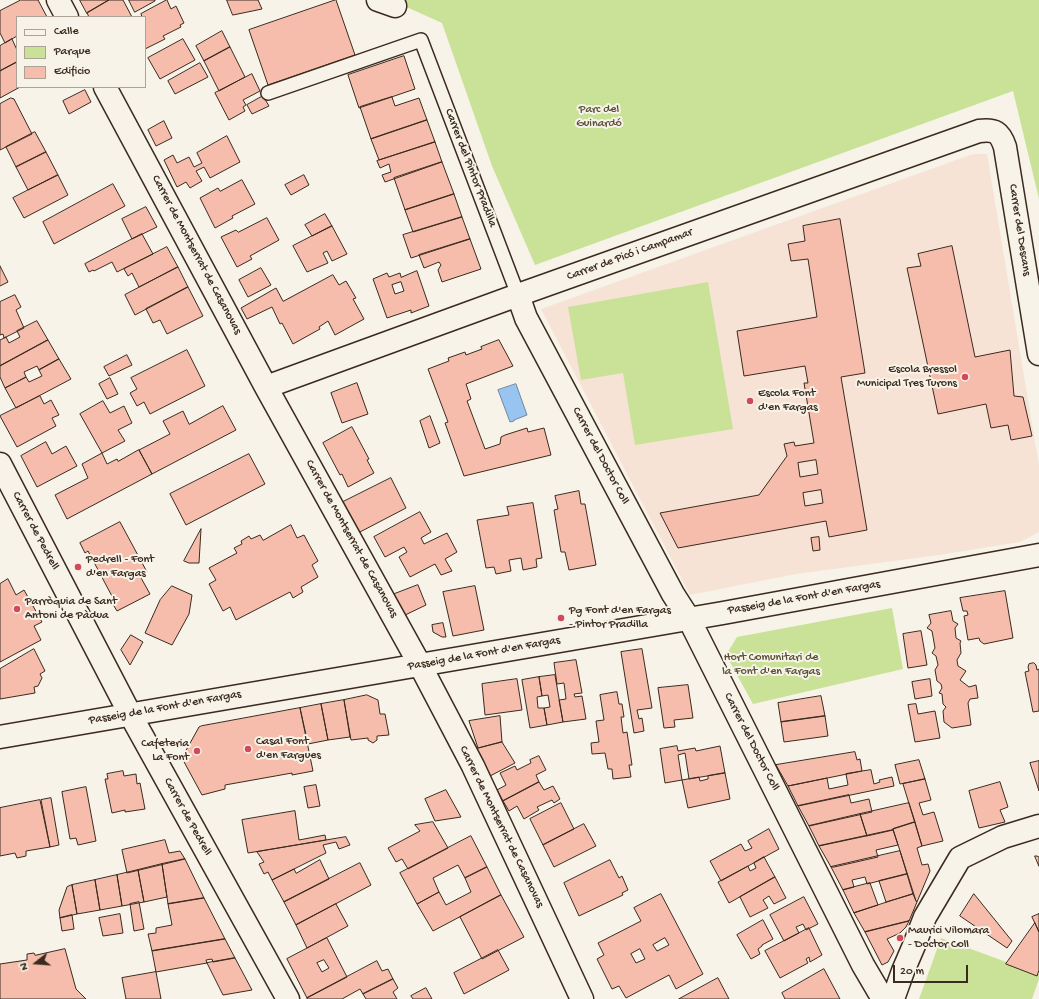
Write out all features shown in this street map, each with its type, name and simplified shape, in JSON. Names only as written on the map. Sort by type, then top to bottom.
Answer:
[{"type":"street","points":[[58,0],[66,16]]},
{"type":"street","name":"Carrer de Montserrat de Casanovas","points":[[106,88],[266,386],[420,665],[473,766],[582,999]]},
{"type":"street","name":"Carrer de Picó i Campamar","points":[[266,386],[979,131],[996,131]]},
{"type":"street","name":"Carrer del Descans","points":[[996,131],[1002,138],[1005,147],[1039,354]]},
{"type":"street","name":"Carrer del Doctor Coll","points":[[518,295],[530,325],[673,594],[689,619],[862,965],[883,999]]},
{"type":"street","name":"Carrer de Pedrell","points":[[0,464],[130,714],[288,999]]},
{"type":"street","name":"Passeig de la Font d'en Fargas","points":[[0,737],[689,619],[1039,555]]},
{"type":"street","points":[[893,999],[925,918],[960,858],[1003,837],[1039,826]]},
{"type":"lane","name":"Carrer del Pintor Pradilla","points":[[268,93],[421,40],[518,295]]},
{"type":"shaded area","name":"Escola Font d'en Fargas","points":[[973,154],[987,154],[1039,466],[1039,532],[1020,542],[939,555],[796,574],[690,595],[541,309]]},
{"type":"green space","name":"Parc del Guinardó","points":[[391,0],[1039,0],[1039,199],[1013,91],[535,265],[492,166],[442,23]]},
{"type":"green space","points":[[708,282],[733,429],[635,445],[623,373],[581,380],[568,307]]},
{"type":"green space","name":"Hort Comunitari de la Font d'en Fargas","points":[[892,608],[903,669],[753,704],[726,655],[737,637]]},
{"type":"green space","points":[[941,938],[1039,974],[1039,979],[1032,999],[919,999]]},
{"type":"water","points":[[516,384],[527,415],[510,422],[498,390]]},
{"type":"building","points":[[21,0],[38,0],[46,16],[16,16],[16,37],[5,43],[0,33],[0,11]]},
{"type":"building","points":[[80,0],[109,0],[87,13]]},
{"type":"building","points":[[109,0],[123,0],[131,16],[88,16],[87,13]]},
{"type":"building","points":[[129,0],[155,0],[155,1],[135,12]]},
{"type":"building","points":[[167,0],[171,9],[176,6],[184,23],[180,25],[181,27],[163,36],[165,39],[146,48],[146,16],[142,16],[141,14]]},
{"type":"building","points":[[227,0],[258,0],[262,9],[233,15]]},
{"type":"building","points":[[336,0],[355,55],[268,85],[249,30]]},
{"type":"building","points":[[222,31],[230,47],[204,61],[196,46]]},
{"type":"building","points":[[12,39],[16,48],[16,63],[0,71],[0,46]]},
{"type":"building","points":[[183,39],[195,60],[160,79],[148,58]]},
{"type":"building","points":[[230,47],[245,77],[219,91],[204,61]]},
{"type":"building","points":[[404,56],[415,89],[359,108],[348,75]]},
{"type":"building","points":[[16,63],[16,88],[18,88],[0,98],[0,71]]},
{"type":"building","points":[[200,63],[208,77],[175,94],[168,81]]},
{"type":"building","points":[[252,74],[260,91],[243,100],[246,105],[243,107],[245,111],[229,120],[215,93]]},
{"type":"building","points":[[85,90],[91,102],[69,114],[63,101]]},
{"type":"building","points":[[263,96],[269,106],[252,114],[247,105]]},
{"type":"building","points":[[392,97],[395,106],[419,98],[427,120],[371,139],[360,107]]},
{"type":"building","points":[[11,98],[14,99],[32,134],[0,150],[0,104]]},
{"type":"building","points":[[427,120],[435,142],[379,160],[371,139]]},
{"type":"building","points":[[164,121],[172,138],[156,146],[148,130]]},
{"type":"building","points":[[35,132],[46,152],[16,167],[6,147]]},
{"type":"building","points":[[227,136],[240,162],[210,178],[204,167],[196,171],[202,181],[190,188],[186,182],[177,187],[164,160],[173,155],[177,163],[189,157],[194,167],[202,163],[197,153]]},
{"type":"building","points":[[435,142],[442,162],[385,182],[382,175],[391,172],[389,164],[380,168],[377,161]]},
{"type":"building","points":[[46,152],[58,175],[28,190],[16,167]]},
{"type":"building","points":[[442,162],[454,194],[405,210],[394,178]]},
{"type":"building","points":[[58,175],[68,195],[24,218],[13,198]]},
{"type":"building","points":[[304,175],[309,185],[291,195],[285,185]]},
{"type":"building","points":[[242,180],[255,204],[232,216],[233,218],[215,228],[200,198],[218,188],[220,191]]},
{"type":"building","points":[[113,184],[125,206],[54,244],[43,222]]},
{"type":"building","points":[[454,194],[462,217],[413,232],[405,210]]},
{"type":"building","points":[[146,207],[157,227],[132,239],[122,219]]},
{"type":"building","points":[[325,214],[332,226],[312,236],[305,225]]},
{"type":"building","points":[[462,217],[470,239],[411,258],[403,235]]},
{"type":"building","points":[[267,218],[279,240],[250,256],[252,259],[237,267],[221,237],[236,230],[238,232]]},
{"type":"building","points":[[840,219],[865,373],[841,377],[867,530],[829,537],[826,521],[678,548],[660,513],[759,495],[787,456],[784,444],[794,442],[795,446],[814,443],[804,383],[808,383],[805,366],[744,376],[737,331],[817,317],[808,259],[791,261],[788,244],[805,241],[803,226]],"holes":[[[816,460],[818,474],[800,477],[798,463]],[[821,490],[823,503],[805,506],[803,493]]]},
{"type":"building","points":[[332,226],[347,254],[332,261],[327,251],[323,253],[328,263],[307,272],[293,246]]},
{"type":"building","points":[[142,234],[153,254],[117,272],[112,262],[89,272],[85,264]]},
{"type":"building","points":[[470,239],[481,269],[442,282],[438,270],[441,265],[439,262],[424,268],[419,255]]},
{"type":"building","points":[[952,246],[975,357],[1010,350],[1014,396],[1023,397],[1032,436],[1011,440],[1008,425],[991,428],[986,404],[938,414],[907,268],[921,266],[918,254]]},
{"type":"building","points":[[167,247],[178,267],[139,287],[132,273],[128,276],[124,269]]},
{"type":"building","points":[[0,266],[8,282],[0,286]]},
{"type":"building","points":[[178,267],[188,287],[135,315],[125,295]]},
{"type":"building","points":[[261,268],[271,285],[248,297],[239,280]]},
{"type":"building","points":[[417,271],[429,306],[411,313],[411,310],[387,318],[373,279],[387,273],[389,277],[400,273],[401,277]],"holes":[[[401,282],[404,291],[395,294],[392,285]]]},
{"type":"building","points":[[333,275],[339,285],[346,281],[356,298],[353,299],[364,319],[335,335],[328,321],[319,327],[320,329],[293,344],[282,323],[280,324],[272,307],[247,319],[241,308],[276,288],[283,301]]},
{"type":"building","points":[[188,287],[203,316],[167,334],[160,320],[153,323],[146,309]]},
{"type":"building","points":[[15,295],[21,307],[16,310],[24,328],[4,338],[3,334],[0,335],[0,302]]},
{"type":"building","points":[[37,321],[48,340],[0,366],[0,340],[6,337],[9,343],[20,337],[17,331]]},
{"type":"building","points":[[48,340],[59,359],[39,370],[37,366],[24,372],[26,377],[5,388],[0,377],[0,366]]},
{"type":"building","points":[[499,340],[513,366],[466,384],[471,399],[467,401],[485,449],[500,444],[501,437],[505,435],[527,428],[528,432],[544,428],[551,455],[464,476],[445,423],[448,422],[428,369],[449,361],[448,358],[465,352],[466,355]]},
{"type":"building","points":[[187,350],[205,386],[150,414],[144,402],[137,406],[130,393],[137,389],[131,378]]},
{"type":"building","points":[[127,355],[132,365],[109,376],[104,367]]},
{"type":"building","points":[[59,359],[71,379],[16,408],[5,388],[26,377],[29,382],[42,376],[39,370]]},
{"type":"building","points":[[110,378],[118,394],[107,399],[99,384]]},
{"type":"building","points":[[357,383],[368,414],[342,423],[331,393]]},
{"type":"building","points":[[40,396],[44,404],[51,400],[59,415],[52,418],[56,426],[17,447],[0,416]]},
{"type":"building","points":[[103,401],[110,413],[124,406],[132,423],[118,430],[125,441],[102,453],[80,414]]},
{"type":"building","points":[[223,406],[236,430],[152,474],[139,450],[170,434],[163,421],[183,411],[189,424]]},
{"type":"building","points":[[430,416],[440,443],[429,448],[420,421]]},
{"type":"building","points":[[352,427],[369,459],[367,460],[374,473],[348,487],[342,474],[340,475],[323,443]]},
{"type":"building","points":[[46,442],[52,454],[66,446],[77,466],[37,487],[21,456]]},
{"type":"building","points":[[139,450],[152,474],[67,519],[55,495],[88,478],[82,464],[102,453],[107,464],[117,459],[118,461]]},
{"type":"building","points":[[249,454],[265,484],[186,525],[170,494]]},
{"type":"building","points":[[391,478],[406,508],[358,533],[343,502]]},
{"type":"building","points":[[579,491],[581,504],[585,504],[596,565],[569,570],[565,552],[561,552],[554,510],[558,509],[555,496]]},
{"type":"building","points":[[533,503],[542,558],[536,559],[537,567],[523,570],[521,558],[509,560],[511,571],[496,574],[494,567],[486,568],[477,520],[509,515],[507,507]]},
{"type":"building","points":[[420,512],[431,532],[421,538],[424,544],[447,533],[457,552],[445,559],[452,571],[441,575],[435,564],[410,577],[399,557],[407,552],[404,547],[385,557],[374,537]]},
{"type":"building","points":[[120,522],[147,572],[140,576],[150,594],[117,611],[111,601],[114,600],[88,551],[85,553],[80,543]]},
{"type":"building","points":[[291,525],[297,538],[304,535],[318,561],[312,565],[318,577],[301,587],[303,592],[293,598],[290,592],[236,620],[230,607],[223,611],[209,584],[216,580],[209,568],[237,553],[234,548],[242,544],[241,541],[249,536],[251,539],[260,535],[263,540]]},
{"type":"building","points":[[201,529],[199,563],[189,563],[184,561]]},
{"type":"building","points":[[819,537],[820,550],[813,551],[811,538]]},
{"type":"building","name":"Parròquia de Sant Antoni de Pàdua","points":[[8,579],[16,595],[24,590],[42,622],[34,626],[41,640],[0,662],[0,584]]},
{"type":"building","points":[[418,585],[426,605],[403,616],[392,595]]},
{"type":"building","points":[[172,586],[192,595],[189,614],[172,645],[145,633],[160,600]]},
{"type":"building","points":[[475,586],[484,630],[453,636],[443,592]]},
{"type":"building","points":[[1005,591],[1013,638],[984,644],[979,638],[968,640],[964,616],[968,615],[967,611],[963,611],[960,598]]},
{"type":"building","points":[[951,611],[953,621],[958,624],[955,628],[956,638],[961,641],[961,653],[957,660],[958,666],[966,671],[960,680],[969,687],[976,685],[978,698],[970,699],[968,703],[971,725],[952,728],[944,722],[943,711],[946,707],[943,704],[942,694],[939,693],[942,688],[941,684],[937,681],[935,670],[938,665],[936,656],[932,653],[935,648],[932,631],[927,628],[931,623],[929,615]]},
{"type":"building","points":[[443,623],[446,637],[442,637],[433,632],[432,625]]},
{"type":"building","points":[[921,631],[927,665],[908,668],[903,634]]},
{"type":"building","points":[[131,635],[143,642],[130,665],[121,650]]},
{"type":"building","points":[[34,649],[45,671],[40,674],[42,678],[38,686],[34,687],[35,693],[0,699],[0,669]]},
{"type":"building","points":[[642,649],[652,708],[637,710],[639,719],[642,718],[644,731],[634,733],[621,652]]},
{"type":"building","points":[[576,660],[582,693],[574,694],[575,697],[582,696],[586,719],[563,722],[559,700],[566,699],[564,683],[557,684],[554,663]]},
{"type":"building","points":[[1034,663],[1037,670],[1039,669],[1039,711],[1033,712],[1025,672],[1029,671],[1029,664]]},
{"type":"building","points":[[555,675],[563,722],[547,725],[544,708],[550,707],[548,695],[542,696],[539,677]]},
{"type":"building","points":[[539,677],[542,696],[537,697],[538,708],[544,708],[547,725],[530,728],[522,680]]},
{"type":"building","points":[[517,679],[522,710],[485,715],[482,684]]},
{"type":"building","points":[[930,679],[932,696],[915,699],[912,682]]},
{"type":"building","points":[[688,685],[693,718],[674,720],[675,727],[664,728],[658,688]]},
{"type":"building","points":[[617,692],[619,704],[622,704],[624,717],[621,717],[623,733],[627,732],[632,765],[629,765],[631,777],[613,779],[612,769],[608,769],[605,753],[592,754],[591,743],[599,742],[596,721],[604,720],[600,695]]},
{"type":"building","points":[[367,695],[378,700],[380,714],[385,714],[389,735],[377,736],[377,740],[373,743],[368,740],[368,738],[351,740],[344,700]]},
{"type":"building","points":[[821,696],[825,716],[781,722],[778,703]]},
{"type":"building","points":[[344,700],[350,737],[328,740],[321,704]]},
{"type":"building","points":[[321,704],[328,740],[308,744],[300,708]]},
{"type":"building","points":[[916,704],[918,714],[935,711],[940,738],[915,742],[908,705]]},
{"type":"building","name":"Casal Font d'en Fargues","points":[[300,708],[313,771],[292,775],[292,773],[225,785],[225,789],[202,795],[183,760],[184,754],[199,727]]},
{"type":"building","points":[[500,716],[502,742],[478,748],[469,721]]},
{"type":"building","points":[[825,716],[828,736],[784,742],[781,722]]},
{"type":"building","points":[[502,742],[515,763],[490,776],[476,749]]},
{"type":"building","points":[[677,746],[678,751],[695,748],[696,751],[720,746],[725,773],[689,779],[685,753],[678,755],[682,780],[665,783],[660,749]]},
{"type":"building","points":[[855,752],[857,760],[860,759],[862,771],[788,786],[776,765]]},
{"type":"building","points":[[539,756],[546,770],[536,775],[539,782],[503,801],[497,790],[506,785],[500,773],[515,766],[517,770],[531,763],[530,760]]},
{"type":"building","points":[[919,760],[925,779],[900,784],[895,765]]},
{"type":"building","points":[[1039,761],[1039,791],[1030,763]]},
{"type":"building","points":[[871,770],[874,784],[880,782],[879,780],[892,777],[894,786],[798,806],[788,786],[827,778],[829,789],[848,785],[846,774]]},
{"type":"building","points":[[123,771],[124,776],[136,774],[137,784],[140,783],[145,809],[125,812],[125,810],[112,813],[105,779],[108,779],[107,774]]},
{"type":"building","points":[[725,773],[730,799],[688,808],[682,780],[699,777],[700,781],[708,779],[708,776]]},
{"type":"building","points":[[925,779],[931,800],[919,803],[923,815],[934,812],[943,841],[922,846],[903,784]]},
{"type":"building","points":[[539,782],[544,790],[553,786],[560,799],[554,803],[552,800],[537,807],[539,810],[524,819],[517,806],[509,811],[503,801]]},
{"type":"building","points":[[1000,782],[1008,807],[1000,810],[1005,822],[979,828],[969,791]]},
{"type":"building","points":[[316,785],[320,806],[308,808],[304,787]]},
{"type":"building","points":[[86,787],[96,841],[78,845],[76,838],[70,839],[62,792]]},
{"type":"building","points":[[446,790],[461,817],[435,821],[425,799]]},
{"type":"building","points":[[849,795],[851,803],[869,799],[872,812],[809,826],[798,806]]},
{"type":"building","points":[[51,798],[59,845],[50,847],[41,800]]},
{"type":"building","points":[[40,800],[50,847],[26,851],[26,856],[17,858],[15,853],[0,856],[0,808]]},
{"type":"building","points":[[561,803],[574,829],[543,845],[530,819]]},
{"type":"building","points":[[909,803],[915,822],[893,830],[867,836],[860,814]]},
{"type":"building","points":[[295,811],[299,840],[325,835],[326,840],[248,853],[242,820]]},
{"type":"building","points":[[860,814],[867,836],[819,846],[809,826]]},
{"type":"building","points":[[433,822],[448,848],[408,869],[402,859],[396,862],[388,848],[420,831],[415,825]]},
{"type":"building","points":[[915,822],[922,846],[917,848],[922,865],[928,864],[930,871],[917,902],[893,829]]},
{"type":"building","points":[[584,824],[596,846],[554,867],[543,845]]},
{"type":"building","points":[[769,829],[779,849],[721,881],[710,861],[741,844],[745,851],[752,848],[748,841]]},
{"type":"building","points":[[893,830],[898,845],[876,850],[878,857],[834,867],[831,867],[819,846]]},
{"type":"building","points":[[471,836],[487,867],[465,878],[458,865],[433,878],[439,892],[417,904],[400,873]]},
{"type":"building","points":[[346,837],[350,845],[339,849],[336,842],[323,845],[326,853],[272,880],[268,872],[264,874],[259,864],[264,862],[257,852]]},
{"type":"building","points":[[165,840],[169,853],[180,851],[185,859],[127,873],[122,850]]},
{"type":"building","points":[[900,851],[907,874],[867,884],[865,877],[852,880],[854,887],[843,890],[831,867]]},
{"type":"building","points":[[1035,856],[1039,857],[1039,866]]},
{"type":"building","points":[[764,857],[775,877],[729,903],[718,882],[748,866],[750,871],[756,868],[754,863]]},
{"type":"building","points":[[185,859],[204,898],[168,904],[162,864]]},
{"type":"building","points":[[320,860],[329,879],[284,902],[272,880],[294,869],[296,873]]},
{"type":"building","points":[[610,860],[619,878],[622,876],[628,890],[622,893],[623,895],[579,916],[564,883]]},
{"type":"building","points":[[360,863],[371,885],[296,925],[284,902]]},
{"type":"building","points":[[162,864],[167,897],[144,902],[138,870]]},
{"type":"building","points":[[487,867],[501,895],[433,931],[417,904],[439,892],[446,905],[471,892],[465,878]]},
{"type":"building","points":[[138,870],[144,902],[122,906],[117,875]]},
{"type":"building","points":[[907,874],[913,894],[886,902],[879,881]]},
{"type":"building","points":[[117,875],[122,906],[100,910],[95,880]]},
{"type":"building","points":[[775,877],[786,898],[774,904],[769,896],[763,900],[768,908],[750,917],[740,897]]},
{"type":"building","points":[[95,880],[100,910],[77,914],[72,885]]},
{"type":"building","points":[[870,883],[878,905],[854,913],[843,890]]},
{"type":"building","points":[[72,885],[77,914],[60,918],[59,910],[67,887]]},
{"type":"building","points":[[661,894],[703,974],[676,989],[669,975],[626,998],[619,986],[612,989],[597,959],[604,955],[598,943],[641,921],[634,908]],"holes":[[[665,938],[669,945],[657,951],[653,945]],[[640,949],[645,959],[636,963],[631,954]]]},
{"type":"building","points":[[913,894],[917,902],[909,921],[865,932],[854,913]]},
{"type":"building","points":[[974,894],[1012,941],[1007,948],[960,916]]},
{"type":"building","points":[[501,895],[524,937],[482,959],[460,917]]},
{"type":"building","points":[[804,897],[818,924],[806,930],[803,924],[796,927],[799,933],[784,941],[770,915]]},
{"type":"building","points":[[204,898],[225,939],[152,951],[148,934],[156,933],[156,928],[172,925],[168,904]]},
{"type":"building","points":[[139,902],[144,929],[134,931],[130,904]]},
{"type":"building","points":[[336,904],[348,926],[307,948],[296,925]]},
{"type":"building","points":[[120,914],[123,933],[103,936],[99,918]]},
{"type":"building","points":[[1039,914],[1039,932],[1032,917]]},
{"type":"building","points":[[72,915],[74,929],[62,931],[60,918]]},
{"type":"building","points":[[763,920],[773,939],[762,945],[758,949],[760,954],[751,959],[737,935]]},
{"type":"building","points":[[909,921],[900,933],[887,939],[894,951],[888,962],[882,965],[865,932]]},
{"type":"building","points":[[1035,923],[1039,932],[1039,970],[1037,976],[1006,964]]},
{"type":"building","points":[[809,928],[822,955],[810,962],[809,957],[806,959],[808,963],[780,978],[765,951]]},
{"type":"building","points":[[327,938],[347,977],[307,998],[287,959]],"holes":[[[324,960],[329,968],[322,972],[317,963]]]},
{"type":"building","points":[[225,939],[235,958],[213,962],[212,959],[206,960],[207,963],[156,972],[152,951]]},
{"type":"building","points":[[65,949],[76,989],[86,999],[0,999],[0,964],[27,960],[27,954],[34,953],[35,955]]},
{"type":"building","points":[[498,950],[509,970],[464,994],[454,973]]},
{"type":"building","points":[[235,958],[252,990],[223,995],[207,963]]},
{"type":"building","points":[[377,961],[382,971],[388,969],[393,979],[363,994],[360,989],[342,999],[307,999],[307,998]]},
{"type":"building","points":[[824,969],[840,999],[785,999],[782,993]]},
{"type":"building","points":[[156,972],[161,999],[126,999],[122,978]]},
{"type":"building","points":[[718,978],[729,999],[679,999]]},
{"type":"building","points":[[393,979],[398,988],[393,992],[397,999],[366,999],[363,994]]},
{"type":"building","points":[[426,988],[432,999],[413,999],[411,996]]},
{"type":"place","name":"Escola Bressol Municipal Tres Turons","points":[[965,377]]},
{"type":"place","name":"Escola Font d'en Fargas","points":[[750,401]]},
{"type":"place","name":"Pedrell - Font d'en Fargas","points":[[78,567]]},
{"type":"place","name":"Parròquia de Sant Antoni de Pàdua","points":[[17,609]]},
{"type":"place","name":"Pg Font d'en Fargas - Pintor Pradilla","points":[[561,618]]},
{"type":"place","name":"Casal Font d'en Fargues","points":[[248,749]]},
{"type":"place","name":"Cafeteria La Font","points":[[197,751]]},
{"type":"place","name":"Maurici Vilomara - Doctor Coll","points":[[900,938]]}]
